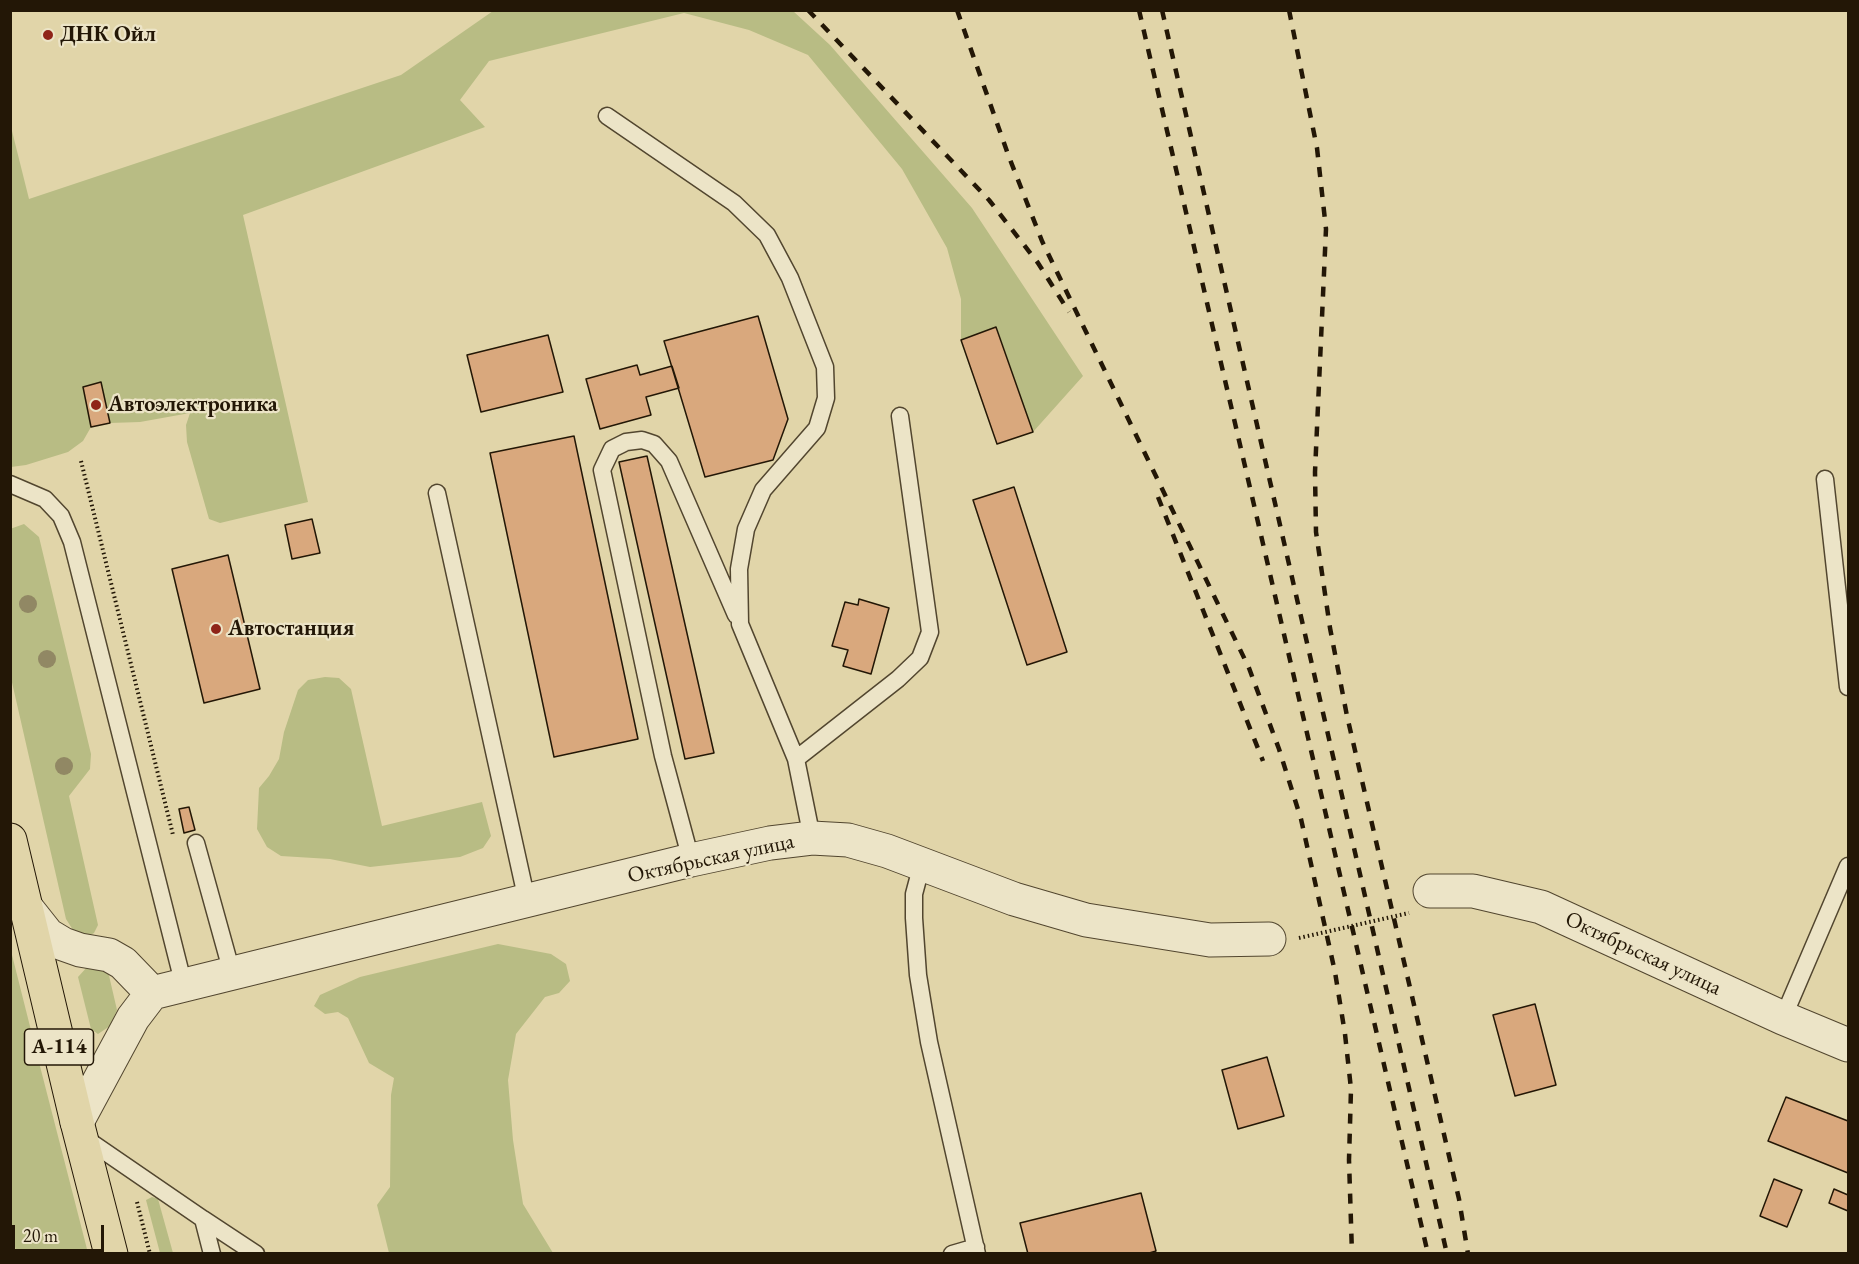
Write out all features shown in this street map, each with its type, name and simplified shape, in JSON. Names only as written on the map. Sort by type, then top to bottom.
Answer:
[{"type":"highway","name":"А-114","points":[[10,840],[111,1254]]},
{"type":"street","name":"Октябрьская улица","points":[[152,993],[691,860],[770,843],[812,838],[848,840],[922,864],[1014,899],[1086,920],[1210,940],[1269,939]]},
{"type":"street","name":"Октябрьская улица","points":[[1430,891],[1473,891],[1541,907],[1783,1018],[1848,1045]]},
{"type":"street","points":[[25,906],[48,935],[80,950],[109,955],[123,963],[152,993],[133,1018],[79,1128]]},
{"type":"lane","points":[[607,116],[734,203],[767,235],[790,278],[825,367],[826,398],[817,428],[763,490],[746,529],[739,569],[740,624]]},
{"type":"lane","points":[[796,759],[898,679],[920,658],[930,632],[900,416]]},
{"type":"lane","points":[[691,860],[663,756],[602,470],[612,449],[626,442],[642,440],[654,444],[669,460],[796,759],[812,838]]},
{"type":"lane","points":[[1825,479],[1848,687]]},
{"type":"lane","points":[[16,489],[45,499],[61,516],[72,542],[183,986]]},
{"type":"lane","points":[[437,493],[527,901]]},
{"type":"lane","points":[[196,843],[232,973]]},
{"type":"lane","points":[[922,864],[915,894],[914,918],[918,975],[928,1042],[976,1250],[952,1254]]},
{"type":"lane","points":[[1783,1018],[1848,866]]},
{"type":"lane","points":[[79,1128],[127,1165],[256,1254]]},
{"type":"lane","points":[[203,1219],[212,1254]]},
{"type":"path","points":[[81,461],[177,849],[196,843]]},
{"type":"path","points":[[1269,939],[1290,940],[1419,911],[1430,891]]},
{"type":"path","points":[[127,1165],[150,1254]]},
{"type":"green space","points":[[493,11],[793,11],[830,45],[972,208],[1083,376],[1033,432],[997,328],[961,340],[961,299],[947,248],[902,169],[808,55],[749,30],[684,13],[489,61],[460,100],[485,127],[243,215],[308,502],[220,523],[209,519],[187,442],[186,425],[190,413],[140,422],[110,423],[101,383],[83,387],[91,427],[83,441],[68,452],[26,465],[11,467],[10,123],[29,199],[401,75]]},
{"type":"green space","points":[[24,524],[39,537],[91,754],[90,769],[69,796],[98,925],[94,933],[87,937],[73,930],[66,919],[11,678],[10,529]]},
{"type":"green space","points":[[325,677],[339,678],[351,689],[382,826],[482,802],[491,836],[483,848],[460,857],[370,867],[330,859],[281,856],[267,847],[257,829],[259,788],[279,759],[284,732],[298,690],[308,680]]},
{"type":"green space","points":[[498,944],[551,954],[566,964],[570,981],[559,993],[545,997],[516,1034],[508,1080],[513,1140],[523,1204],[553,1253],[389,1253],[377,1205],[390,1187],[391,1095],[394,1078],[369,1063],[348,1018],[338,1012],[325,1014],[314,1006],[320,995],[360,977]]},
{"type":"green space","points":[[10,947],[88,1253],[16,1253],[10,1211]]},
{"type":"green space","points":[[88,966],[107,967],[117,1010],[110,1026],[98,1034],[91,1029],[78,977]]},
{"type":"green space","points":[[152,1197],[158,1199],[173,1253],[160,1253],[146,1200]]},
{"type":"building","points":[[758,316],[788,419],[773,460],[705,477],[664,341]]},
{"type":"building","points":[[996,327],[1033,432],[997,444],[961,340]]},
{"type":"building","points":[[548,335],[563,392],[481,412],[467,355]]},
{"type":"building","points":[[637,365],[640,375],[672,366],[679,388],[646,397],[651,415],[600,429],[586,379]]},
{"type":"building","name":"Автоэлектроника","points":[[101,382],[110,423],[91,427],[83,387]]},
{"type":"building","points":[[574,436],[638,739],[554,757],[490,453]]},
{"type":"building","points":[[647,456],[714,753],[685,759],[619,462]]},
{"type":"building","points":[[1014,487],[1067,652],[1027,665],[973,500]]},
{"type":"building","points":[[312,519],[320,553],[292,559],[285,525]]},
{"type":"building","name":"Автостанция","points":[[228,555],[260,689],[204,703],[172,569]]},
{"type":"building","points":[[859,599],[889,608],[871,674],[843,666],[848,650],[832,646],[845,602],[858,605]]},
{"type":"building","points":[[189,807],[195,830],[184,833],[179,809]]},
{"type":"building","points":[[1535,1004],[1556,1085],[1515,1096],[1493,1015]]},
{"type":"building","points":[[1267,1057],[1284,1116],[1238,1129],[1222,1070]]},
{"type":"building","points":[[1786,1097],[1848,1121],[1848,1173],[1768,1141]]},
{"type":"building","points":[[1774,1179],[1802,1190],[1787,1227],[1760,1216]]},
{"type":"building","points":[[1834,1189],[1848,1195],[1848,1211],[1829,1203]]},
{"type":"building","points":[[1141,1193],[1156,1251],[1146,1254],[1028,1254],[1020,1223]]},
{"type":"railway","points":[[808,10],[989,200],[1038,263],[1069,312]]},
{"type":"railway","points":[[957,10],[1009,157],[1042,241],[1249,668],[1279,749],[1301,819],[1335,972],[1345,1034],[1351,1089],[1349,1160],[1352,1254]]},
{"type":"railway","points":[[1139,10],[1428,1254]]},
{"type":"railway","points":[[1162,10],[1447,1254]]},
{"type":"railway","points":[[1289,10],[1317,148],[1326,229],[1315,472],[1316,532],[1330,628],[1347,716],[1459,1199],[1468,1254]]},
{"type":"railway","points":[[1158,497],[1263,761]]},
{"type":"place","name":"ДНК Ойл","points":[[48,35]]},
{"type":"place","name":"Автоэлектроника","points":[[96,405]]},
{"type":"place","name":"Автостанция","points":[[216,629]]}]
